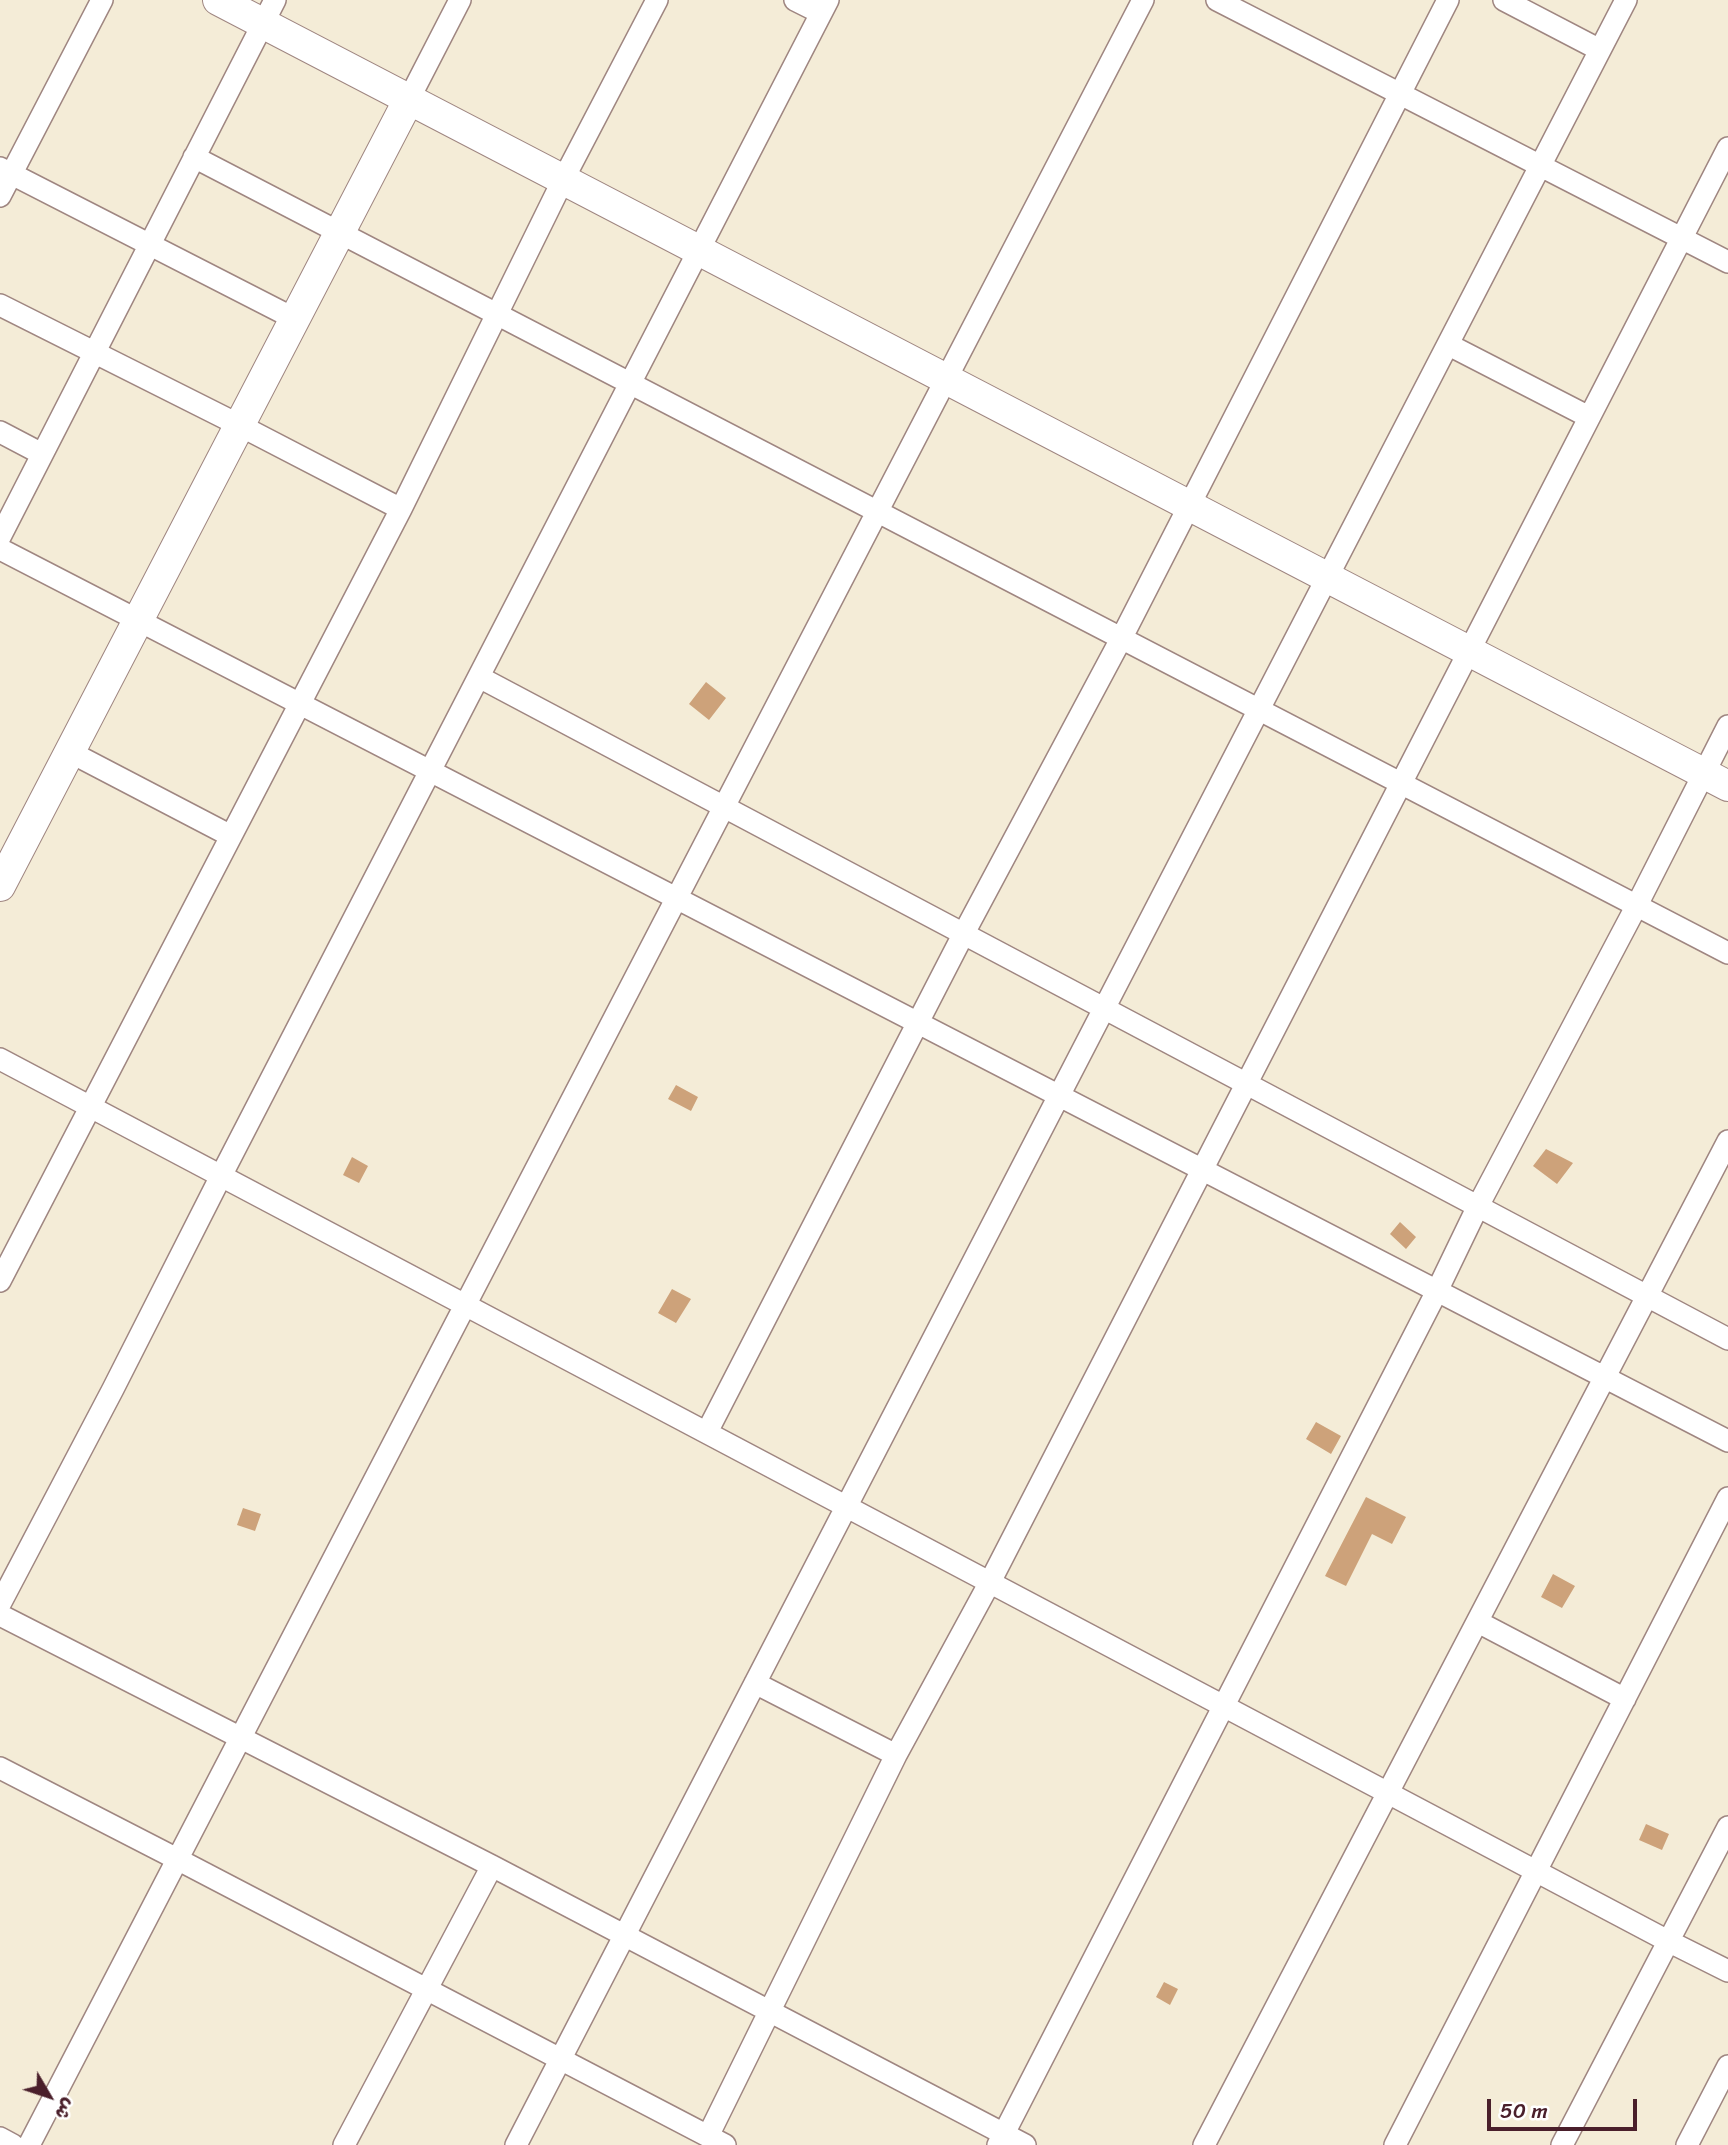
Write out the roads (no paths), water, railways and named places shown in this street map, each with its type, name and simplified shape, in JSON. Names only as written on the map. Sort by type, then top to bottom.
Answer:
[{"type":"street","points":[[0,196],[6,171],[102,0]]},
{"type":"street","points":[[218,0],[269,12],[409,99],[1716,780]]},
{"type":"street","points":[[0,886],[460,0]]},
{"type":"street","points":[[0,1281],[401,509],[563,180],[657,0]]},
{"type":"street","points":[[0,1604],[824,7],[795,0]]},
{"type":"street","points":[[29,2145],[1143,0]]},
{"type":"street","points":[[1217,0],[1728,262]]},
{"type":"street","points":[[707,1432],[964,933],[1121,639],[1448,0]]},
{"type":"street","points":[[1504,0],[1600,50]]},
{"type":"street","points":[[516,2145],[1626,0]]},
{"type":"street","points":[[0,537],[269,12]]},
{"type":"street","points":[[0,1768],[716,2141],[769,2012],[897,1755],[990,1583],[1728,148]]},
{"type":"street","points":[[194,157],[1728,953]]},
{"type":"street","points":[[6,171],[295,319]]},
{"type":"street","points":[[0,305],[401,509]]},
{"type":"street","points":[[1449,345],[1590,416]]},
{"type":"street","points":[[0,432],[42,453]]},
{"type":"street","points":[[0,549],[1728,1441]]},
{"type":"street","points":[[478,677],[1728,1339]]},
{"type":"street","points":[[1001,2139],[1225,1706],[1478,1206],[1637,905],[1716,780],[1728,726]]},
{"type":"street","points":[[70,752],[231,836]]},
{"type":"street","points":[[0,1059],[1728,1971]]},
{"type":"street","points":[[1204,2145],[1728,1140]]},
{"type":"street","points":[[1395,2145],[1728,1499]]},
{"type":"street","points":[[0,1615],[492,1866],[769,2012],[1001,2139],[1025,2145]]},
{"type":"street","points":[[1478,1622],[1625,1699]]},
{"type":"street","points":[[755,1683],[897,1755]]},
{"type":"street","points":[[1562,2145],[1728,1827]]},
{"type":"street","points":[[344,2145],[492,1866]]},
{"type":"street","points":[[1687,2145],[1728,2066]]},
{"type":"street","points":[[0,2138],[13,2145]]}]
